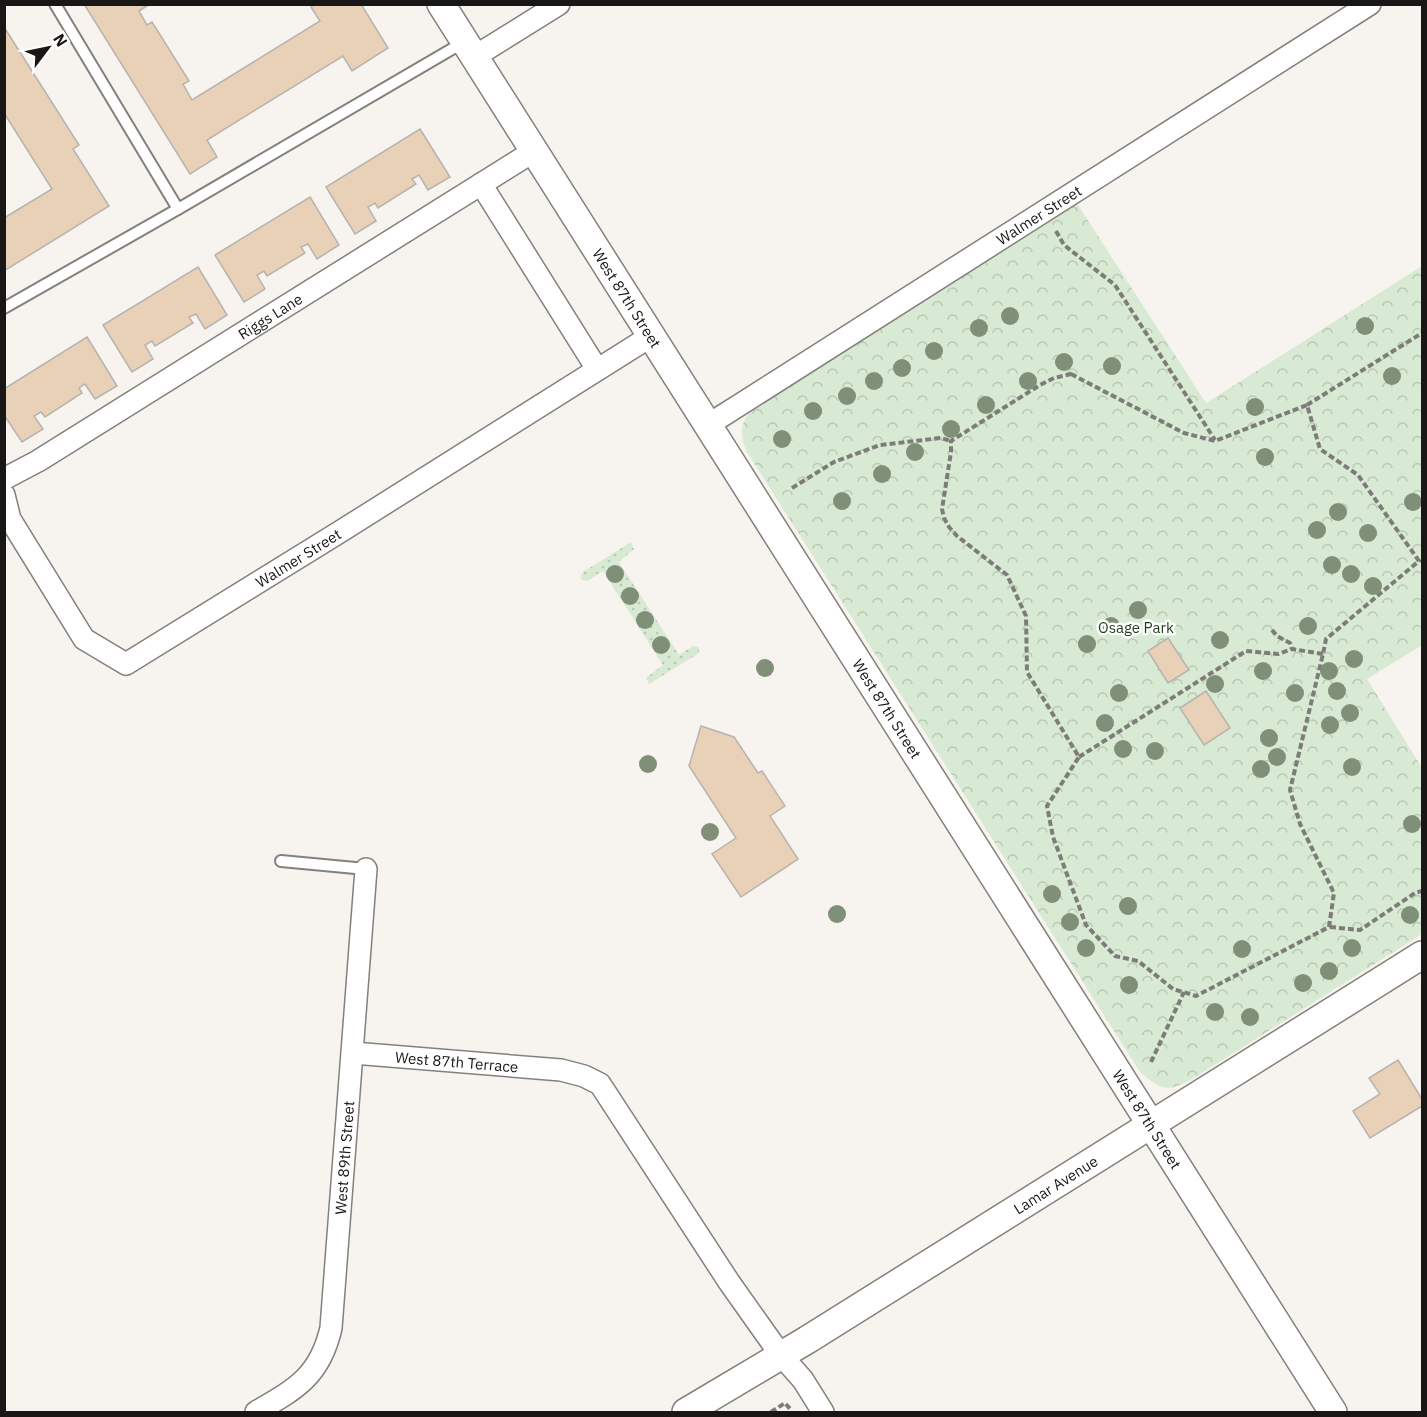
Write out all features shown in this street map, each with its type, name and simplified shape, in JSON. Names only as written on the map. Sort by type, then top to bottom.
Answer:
[{"type":"street","name":"West 87th Street","points":[[441,4],[1333,1413]]},
{"type":"street","points":[[469,49],[559,4]]},
{"type":"street","name":"Walmer Street","points":[[708,425],[1370,4]]},
{"type":"street","name":"Riggs Lane","points":[[4,478],[38,461],[534,151]]},
{"type":"street","points":[[481,184],[597,369]]},
{"type":"street","name":"Walmer Street","points":[[4,495],[10,519],[84,639],[126,664],[651,336]]},
{"type":"street","name":"West 89th Street","points":[[256,1413],[304,1381],[321,1359],[327,1346],[332,1316],[366,869]]},
{"type":"street","name":"Lamar Avenue","points":[[686,1413],[780,1354],[807,1340],[1422,955]]},
{"type":"street","name":"West 87th Terrace","points":[[352,1053],[561,1070],[584,1076],[600,1084],[729,1282],[780,1354]]},
{"type":"street","points":[[780,1354],[803,1380],[823,1413]]},
{"type":"lane","points":[[55,4],[178,209]]},
{"type":"lane","points":[[4,308],[178,209],[469,49]]},
{"type":"lane","points":[[281,861],[366,869]]},
{"type":"path","points":[[1055,230],[1064,245],[1114,285],[1215,441]]},
{"type":"path","points":[[792,488],[834,462],[880,446],[941,438],[951,441],[1040,385],[1054,378],[1071,374],[1184,433],[1215,441],[1307,405],[1422,333]]},
{"type":"path","points":[[1307,405],[1320,449],[1358,475],[1419,561]]},
{"type":"path","points":[[951,441],[942,509],[944,518],[957,536],[1006,575],[1026,616],[1027,672],[1078,757]]},
{"type":"path","points":[[1329,927],[1334,893],[1300,824],[1290,790],[1326,639],[1419,561],[1422,556]]},
{"type":"path","points":[[1272,630],[1277,636],[1290,643],[1292,649]]},
{"type":"path","points":[[1323,654],[1292,649],[1278,654],[1246,651],[1078,757],[1047,806],[1053,837],[1086,925],[1115,956],[1138,961],[1173,989],[1196,996],[1329,927],[1360,930],[1415,893],[1422,891]]},
{"type":"path","points":[[1150,1062],[1184,992]]},
{"type":"path","points":[[771,1413],[785,1403],[792,1413]]},
{"type":"green space","name":"Osage Park","points":[[1076,202],[1206,403],[1422,266],[1422,645],[1367,679],[1422,768],[1422,934],[1194,1078],[1172,1088],[1154,1083],[1140,1072],[747,452],[742,435],[745,419],[753,409]]},
{"type":"green space","points":[[631,542],[634,549],[619,562],[679,655],[693,646],[699,647],[699,653],[649,684],[646,678],[663,665],[603,571],[587,581],[580,577],[583,572]]},
{"type":"building","points":[[84,4],[150,4],[139,11],[147,25],[152,22],[189,81],[183,84],[192,100],[320,21],[311,7],[314,4],[361,4],[388,48],[352,71],[343,56],[207,140],[217,157],[190,174]]},
{"type":"building","points":[[4,27],[79,145],[73,149],[109,206],[4,271],[4,218],[52,189],[4,113]]},
{"type":"building","points":[[420,129],[450,177],[428,190],[419,175],[412,179],[416,184],[378,208],[375,203],[368,207],[376,221],[355,234],[326,187]]},
{"type":"building","points":[[310,197],[339,245],[317,259],[308,244],[301,247],[305,253],[267,276],[264,271],[257,275],[265,289],[244,302],[215,255]]},
{"type":"building","points":[[198,267],[227,315],[205,329],[196,314],[189,317],[193,323],[155,346],[152,341],[145,345],[153,359],[132,372],[103,325]]},
{"type":"building","points":[[87,337],[117,386],[95,399],[85,384],[79,388],[82,393],[45,417],[41,412],[34,416],[43,429],[22,442],[4,415],[4,389]]},
{"type":"building","points":[[1168,638],[1189,670],[1168,683],[1148,651]]},
{"type":"building","points":[[1206,691],[1230,728],[1204,745],[1180,708]]},
{"type":"building","points":[[701,726],[734,737],[758,773],[762,771],[785,806],[770,816],[798,859],[741,897],[712,854],[736,838],[689,766]]},
{"type":"building","points":[[1398,1060],[1422,1099],[1422,1106],[1370,1138],[1353,1111],[1380,1094],[1369,1078]]}]
